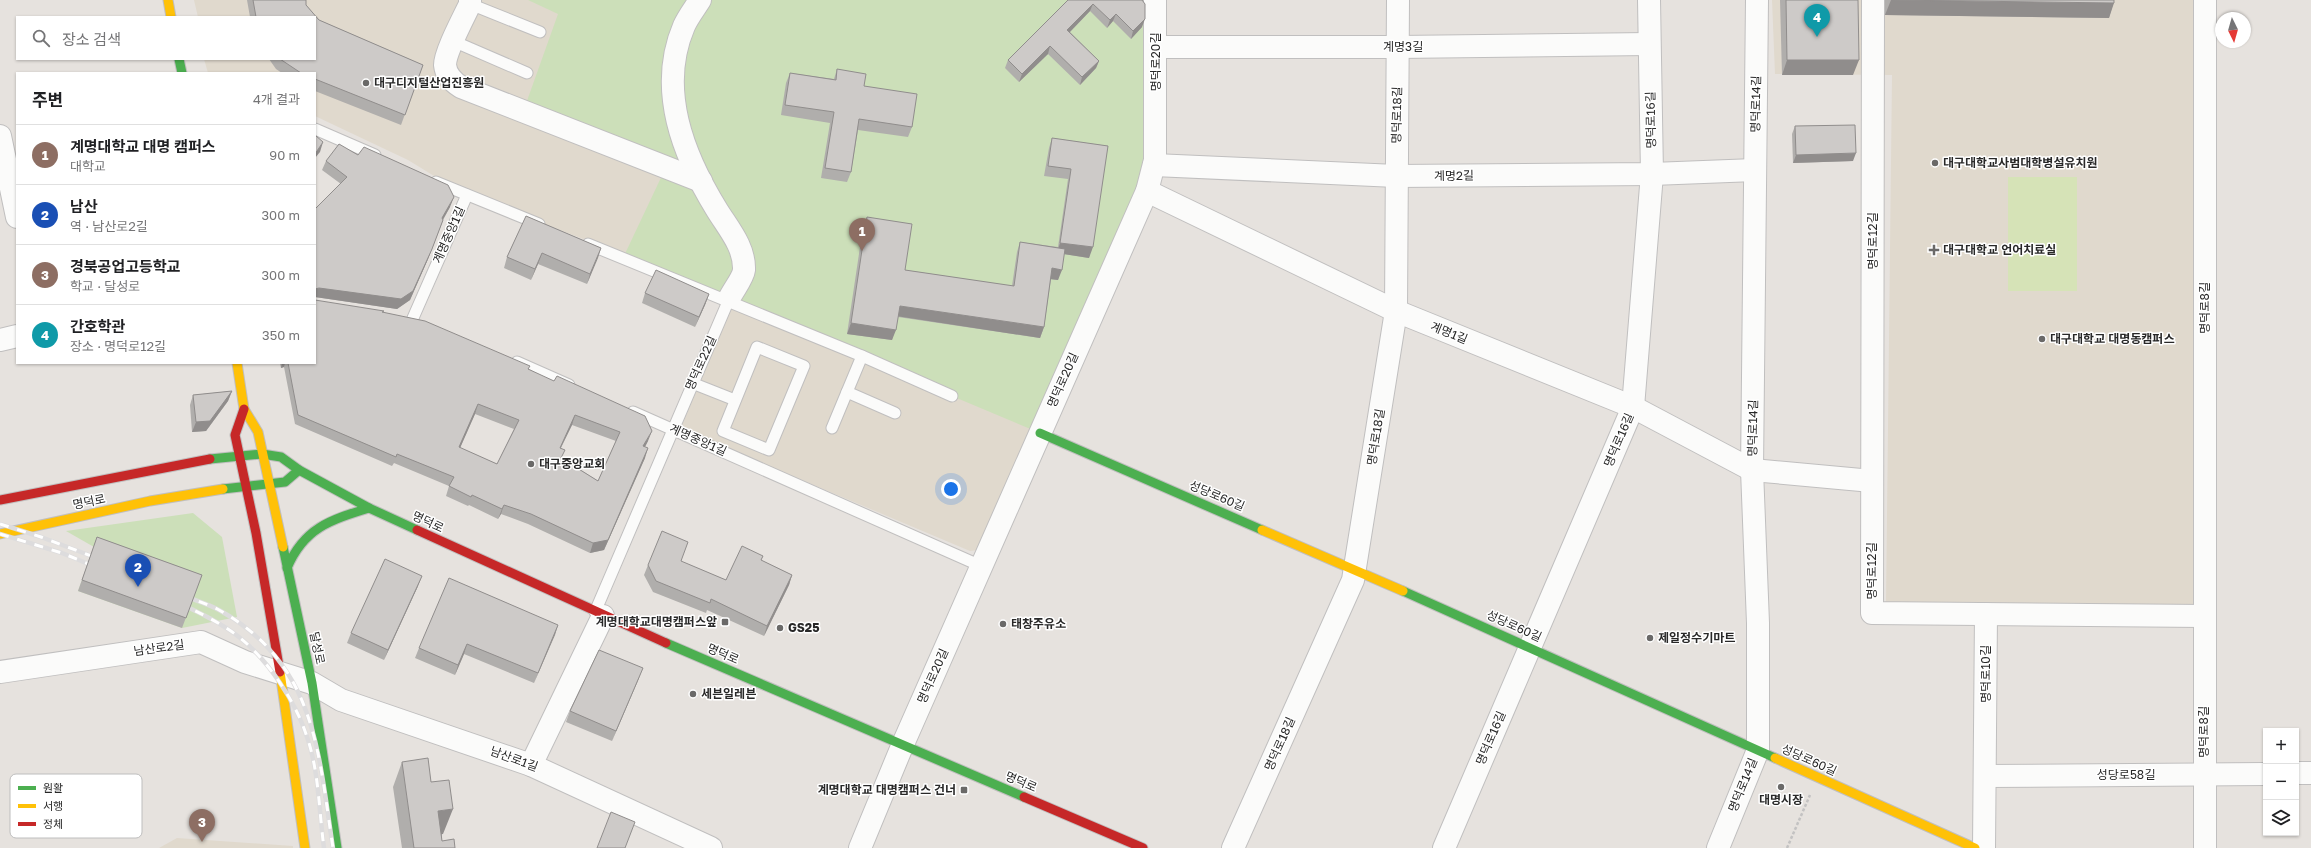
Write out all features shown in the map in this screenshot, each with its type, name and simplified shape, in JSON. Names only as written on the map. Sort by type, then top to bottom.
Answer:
[{"type":"main road","points":[[168,0],[171,16]]},
{"type":"main road","points":[[180,60],[183,72]]},
{"type":"main road","points":[[237,364],[244,409],[235,435],[238,456],[256,533],[280,673],[305,848]]},
{"type":"main road","name":"달성로","points":[[244,409],[258,432],[312,683],[337,848]]},
{"type":"main road","name":"성당로60길","points":[[1040,433],[1531,647],[1975,848]]},
{"type":"main road","name":"명덕로","points":[[0,500],[238,456],[262,454],[281,457],[299,470],[369,508],[599,614],[1143,848]]},
{"type":"main road","name":"명덕로","points":[[0,534],[150,501],[245,486],[285,482],[299,470]]},
{"type":"main road","points":[[287,568],[293,552],[301,541],[315,530],[333,520],[369,508]]},
{"type":"street","points":[[700,0],[684,26],[675,60],[674,109],[684,146],[701,181],[741,249],[744,271],[729,299]]},
{"type":"street","name":"명덕로20길","points":[[860,848],[903,744],[1147,190],[1154,165],[1157,46],[1155,0]]},
{"type":"street","name":"명덕로18길","points":[[1233,848],[1353,580],[1396,311],[1398,0]]},
{"type":"street","name":"명덕로16길","points":[[1444,848],[1633,407],[1652,174],[1649,0]]},
{"type":"street","name":"명덕로14길","points":[[1718,848],[1758,750],[1758,623],[1752,470],[1758,0]]},
{"type":"street","name":"명덕로12길","points":[[1873,0],[1872,613],[1986,614]]},
{"type":"street","name":"명덕로8길","points":[[2205,0],[2205,848]]},
{"type":"street","points":[[470,2],[453,41],[445,65],[451,80],[461,88],[701,181]]},
{"type":"street","name":"계명3길","points":[[1157,46],[1398,47],[1649,44]]},
{"type":"street","points":[[0,131],[16,128]]},
{"type":"street","points":[[0,136],[16,212]]},
{"type":"street","name":"계명2길","points":[[1154,165],[1396,176],[1652,174],[1755,170]]},
{"type":"street","name":"계명1길","points":[[1147,190],[1396,311],[1633,407],[1752,470]]},
{"type":"street","points":[[0,340],[16,336]]},
{"type":"street","points":[[1752,470],[1872,481]]},
{"type":"street","points":[[531,765],[599,614]]},
{"type":"street","points":[[1986,614],[2204,616]]},
{"type":"street","name":"명덕로10길","points":[[1984,848],[1986,776],[1986,614]]},
{"type":"street","name":"남산로2길","points":[[0,672],[201,642],[245,662],[312,683]]},
{"type":"street","name":"남산로1길","points":[[312,683],[341,700],[531,765],[710,848]]},
{"type":"street","points":[[2299,773],[2311,773]]},
{"type":"street","name":"성당로58길","points":[[1986,776],[2263,774]]},
{"type":"lane","points":[[470,2],[540,32]]},
{"type":"lane","points":[[453,41],[527,73]]},
{"type":"lane","points":[[316,129],[387,161]]},
{"type":"lane","points":[[424,176],[467,196],[552,230]]},
{"type":"lane","name":"계명중앙1길","points":[[412,319],[467,196]]},
{"type":"lane","points":[[580,241],[729,299],[952,396]]},
{"type":"lane","name":"명덕로22길","points":[[599,614],[672,429],[729,299]]},
{"type":"lane","points":[[758,347],[804,366],[769,450],[723,431],[736,400],[758,347]]},
{"type":"lane","points":[[832,428],[862,356]]},
{"type":"lane","points":[[506,358],[578,389]]},
{"type":"lane","points":[[692,383],[736,400]]},
{"type":"lane","points":[[847,392],[894,413]]},
{"type":"lane","name":"계명중앙1길","points":[[622,407],[981,566]]},
{"type":"path","points":[[1787,848],[1818,777]]},
{"type":"shaded area","points":[[194,0],[1150,0],[1136,197],[978,550],[970,551],[688,432],[681,427],[734,302],[731,295],[462,193],[408,160],[316,116],[316,72],[208,72],[204,60],[316,60],[316,16],[198,16]]},
{"type":"shaded area","name":"대구대학교 대명동캠퍼스","points":[[1772,0],[2195,0],[2195,607],[1886,604],[1892,75],[1775,74]]},
{"type":"shaded area","points":[[177,838],[293,846],[293,848],[159,848]]},
{"type":"green space","points":[[528,0],[1155,0],[1154,165],[1040,433],[623,258],[666,167],[523,112],[558,14]]},
{"type":"green space","points":[[2008,177],[2077,177],[2077,291],[2008,291]]},
{"type":"green space","points":[[193,513],[222,537],[237,617],[182,628],[78,591],[94,547],[66,531]]},
{"type":"building","name":"대구디지털산업진흥원","points":[[253,0],[306,0],[306,5],[316,16],[256,16]]},
{"type":"building","points":[[1068,0],[1142,0],[1145,4],[1145,19],[1133,31],[1116,14],[1110,20],[1093,4],[1067,30],[1099,61],[1082,77],[1050,46],[1022,74],[1008,60]]},
{"type":"building","points":[[1786,0],[1858,0],[1859,60],[1787,60]]},
{"type":"building","points":[[1891,0],[2114,0],[2114,3]]},
{"type":"building","name":"대구디지털산업진흥원","points":[[316,17],[319,20],[423,65],[405,115],[316,79],[316,72],[300,72],[282,60],[316,60]]},
{"type":"building","points":[[837,69],[866,74],[864,86],[917,94],[912,127],[859,119],[851,172],[825,168],[834,112],[785,105],[790,73],[836,80]]},
{"type":"building","points":[[1855,125],[1856,153],[1796,155],[1795,126]]},
{"type":"building","points":[[316,136],[323,142],[316,152]]},
{"type":"building","points":[[1052,138],[1108,146],[1093,247],[1060,243],[1071,169],[1048,166]]},
{"type":"building","points":[[339,144],[358,155],[364,147],[448,185],[454,197],[442,218],[443,220],[432,249],[413,291],[401,299],[316,289],[316,208],[347,177],[326,161]]},
{"type":"building","points":[[526,216],[601,248],[590,274],[542,253],[535,269],[507,257]]},
{"type":"building","points":[[867,217],[912,224],[905,270],[1014,286],[1020,242],[1065,249],[1062,270],[1052,268],[1044,327],[900,306],[896,330],[851,323]]},
{"type":"building","points":[[656,270],[709,294],[699,317],[645,293]]},
{"type":"building","points":[[316,300],[384,311],[382,312],[425,321],[530,366],[528,369],[554,381],[557,376],[645,416],[652,431],[643,446],[648,448],[608,540],[593,543],[531,514],[504,505],[502,509],[472,495],[471,497],[449,486],[454,477],[397,454],[396,457],[298,415],[288,364],[316,364]],"holes":[[[478,404],[519,420],[497,464],[459,447]],[[575,415],[620,432],[598,481],[561,458],[565,450],[560,448]]]},
{"type":"building","points":[[232,391],[210,421],[196,422],[193,395]]},
{"type":"building","points":[[662,531],[688,542],[681,561],[726,580],[742,546],[763,556],[761,560],[792,575],[767,626],[711,599],[710,603],[656,581],[648,565]]},
{"type":"building","points":[[97,537],[202,575],[186,618],[82,580]]},
{"type":"building","points":[[385,559],[422,576],[388,650],[351,633]]},
{"type":"building","points":[[449,578],[558,625],[538,673],[467,644],[458,665],[419,648]]},
{"type":"building","points":[[599,650],[643,668],[616,731],[570,711]]},
{"type":"building","points":[[428,758],[431,782],[449,780],[453,809],[438,811],[442,841],[454,839],[455,848],[414,848],[402,762]]},
{"type":"building","points":[[611,812],[635,822],[625,848],[597,848]]},
{"type":"railway","points":[[0,524],[41,537],[102,560]]},
{"type":"railway","points":[[0,534],[62,553],[98,568]]},
{"type":"railway","points":[[182,595],[219,610],[251,632],[276,656],[294,683],[307,713],[316,744],[333,848]]},
{"type":"railway","points":[[179,603],[218,623],[239,637],[250,646],[280,682],[296,710],[311,750],[316,778],[324,848]]},
{"type":"traffic: fast","points":[[179,60],[182,72]]},
{"type":"traffic: fast","points":[[1040,433],[1262,530]]},
{"type":"traffic: fast","points":[[210,459],[262,454],[281,457],[299,470],[369,508],[417,530]]},
{"type":"traffic: fast","points":[[223,489],[285,482],[299,470]]},
{"type":"traffic: fast","points":[[287,568],[294,554],[310,535],[330,522],[369,508]]},
{"type":"traffic: fast","points":[[283,547],[312,683],[337,848]]},
{"type":"traffic: fast","points":[[1403,591],[1775,758]]},
{"type":"traffic: fast","points":[[666,643],[1024,797]]},
{"type":"traffic: slow","points":[[168,0],[171,16]]},
{"type":"traffic: slow","points":[[237,364],[244,409],[258,432],[283,547]]},
{"type":"traffic: slow","points":[[0,534],[150,501],[223,489]]},
{"type":"traffic: slow","points":[[1262,530],[1403,591]]},
{"type":"traffic: slow","points":[[280,672],[305,848]]},
{"type":"traffic: slow","points":[[1775,758],[1975,848]]},
{"type":"traffic: jam","points":[[244,409],[235,435],[256,533],[280,672]]},
{"type":"traffic: jam","points":[[0,500],[210,459]]},
{"type":"traffic: jam","points":[[417,530],[666,643]]},
{"type":"traffic: jam","points":[[1024,797],[1143,848]]},
{"type":"place","name":"간호학관","points":[[1817,37]]},
{"type":"place","name":"대구디지털산업진흥원","points":[[366,83]]},
{"type":"place","name":"대구대학교사범대학병설유치원","points":[[1935,163]]},
{"type":"place","name":"대구대학교 언어치료실","points":[[1934,250]]},
{"type":"place","name":"계명대학교 대명 캠퍼스","points":[[862,251]]},
{"type":"place","name":"대구대학교 대명동캠퍼스","points":[[2042,339]]},
{"type":"place","name":"대구중앙교회","points":[[531,464]]},
{"type":"place","name":"남산","points":[[138,587]]},
{"type":"place","name":"계명대학교대명캠퍼스앞","points":[[725,622]]},
{"type":"place","name":"태창주유소","points":[[1003,624]]},
{"type":"place","name":"GS25","points":[[780,628]]},
{"type":"place","name":"제일정수기마트","points":[[1650,638]]},
{"type":"place","name":"세븐일레븐","points":[[693,694]]},
{"type":"place","name":"대명시장","points":[[1781,787]]},
{"type":"place","name":"계명대학교 대명캠퍼스 건너","points":[[964,790]]},
{"type":"place","name":"경북공업고등학교","points":[[202,842]]}]
